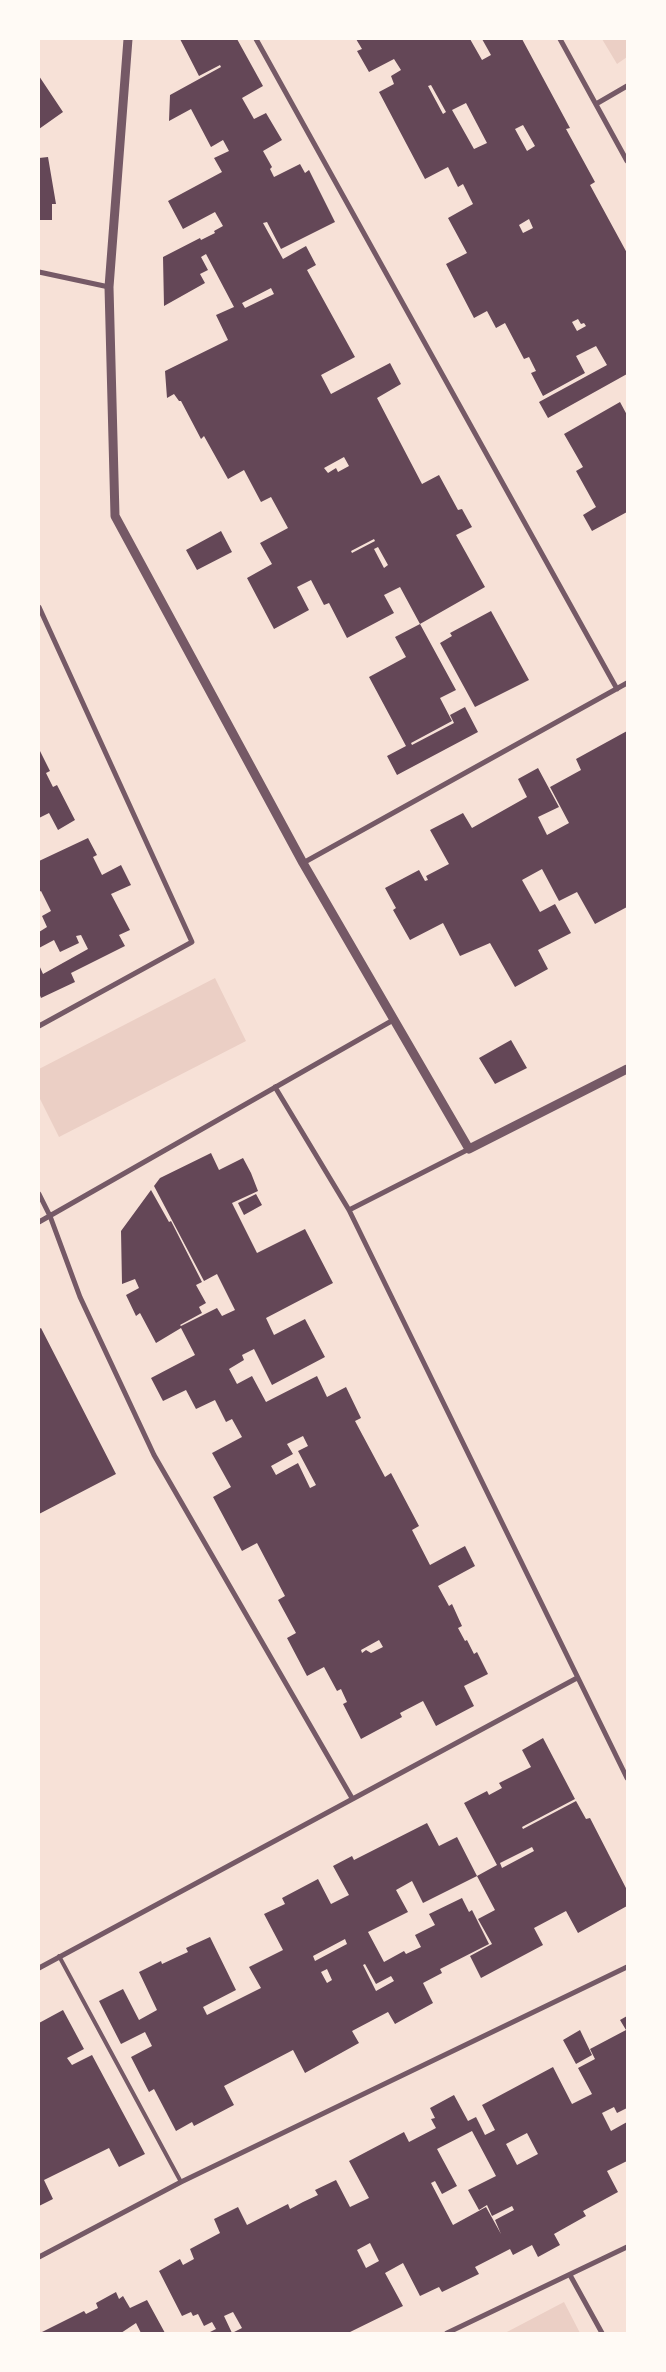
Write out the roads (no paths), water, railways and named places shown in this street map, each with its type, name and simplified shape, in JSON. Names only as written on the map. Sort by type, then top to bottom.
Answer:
[{"type":"street","points":[[128,39],[109,287],[115,516],[303,863],[469,1149]]},
{"type":"street","points":[[256,39],[617,689]]},
{"type":"street","points":[[560,39],[627,161]]},
{"type":"street","points":[[596,104],[627,86]]},
{"type":"street","points":[[39,272],[109,287]]},
{"type":"street","points":[[39,607],[192,942],[39,1026]]},
{"type":"street","points":[[303,863],[627,683]]},
{"type":"street","points":[[39,1222],[394,1019]]},
{"type":"street","points":[[349,1210],[627,1069]]},
{"type":"street","points":[[275,1087],[349,1210],[627,1778]]},
{"type":"street","points":[[39,1194],[50,1216],[80,1297],[154,1455],[352,1798]]},
{"type":"street","points":[[39,1968],[577,1678]]},
{"type":"street","points":[[39,2257],[181,2182],[627,1967]]},
{"type":"street","points":[[446,2333],[627,2247]]},
{"type":"street","points":[[570,2275],[602,2333]]},
{"type":"lane","points":[[59,1956],[181,2182]]}]
